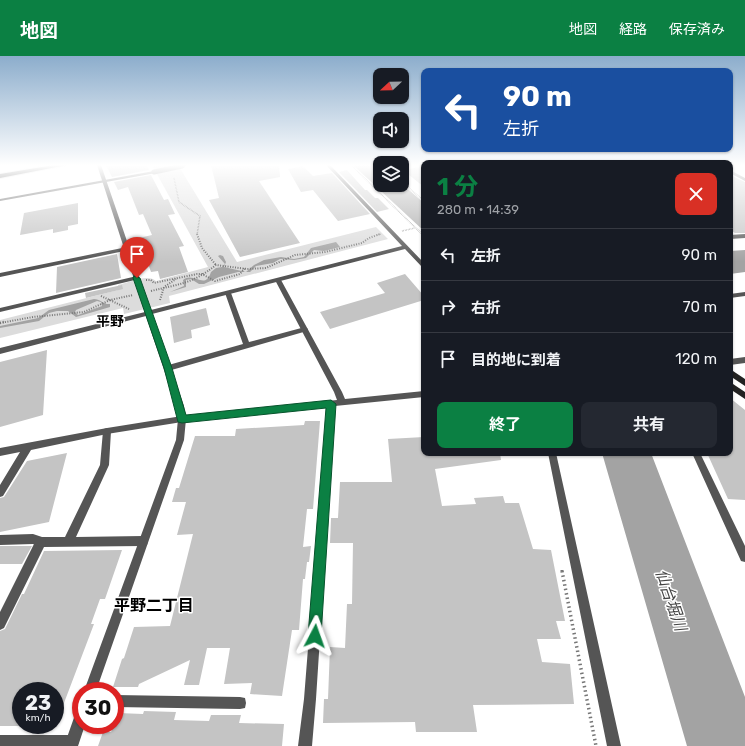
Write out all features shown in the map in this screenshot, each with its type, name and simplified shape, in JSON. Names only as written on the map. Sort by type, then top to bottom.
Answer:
[{"type":"main road","points":[[733,374],[745,383]]},
{"type":"main road","points":[[733,387],[745,396]]},
{"type":"street","points":[[0,200],[16,197]]},
{"type":"street","points":[[93,682],[180,440],[182,419],[180,406],[168,368],[148,313],[141,283],[137,278],[109,197]]},
{"type":"street","points":[[359,197],[421,263]]},
{"type":"street","points":[[733,237],[745,236]]},
{"type":"street","points":[[0,351],[406,247]]},
{"type":"street","points":[[0,275],[127,249]]},
{"type":"street","points":[[0,310],[137,278]]},
{"type":"street","points":[[278,280],[338,392],[305,746]]},
{"type":"street","points":[[228,292],[247,346]]},
{"type":"street","points":[[733,296],[745,294]]},
{"type":"street","points":[[168,368],[305,329]]},
{"type":"street","points":[[733,362],[745,360]]},
{"type":"street","points":[[0,452],[107,431],[182,419],[421,394]]},
{"type":"street","points":[[68,542],[104,465],[107,431]]},
{"type":"street","points":[[0,493],[28,446]]},
{"type":"street","points":[[553,456],[614,746]]},
{"type":"street","points":[[697,456],[745,557]]},
{"type":"street","points":[[0,540],[34,539],[41,542],[143,541]]},
{"type":"street","points":[[0,624],[41,542]]},
{"type":"street","points":[[124,701],[240,703]]},
{"type":"street","points":[[0,742],[72,744],[75,734]]},
{"type":"path","points":[[178,197],[179,202],[200,216],[197,235],[199,242],[216,266]]},
{"type":"path","points":[[384,197],[421,233]]},
{"type":"path","points":[[398,232],[415,228]]},
{"type":"path","points":[[148,292],[187,283],[197,279],[216,266],[251,269],[270,267],[295,255],[326,252],[361,243],[383,233]]},
{"type":"path","points":[[141,283],[151,280],[154,283],[197,274],[216,281],[242,272],[245,268]]},
{"type":"path","points":[[162,298],[164,288],[178,278]]},
{"type":"path","points":[[0,323],[41,316],[74,314],[112,300],[135,294]]},
{"type":"path","points":[[107,295],[100,296],[125,306],[131,311]]},
{"type":"path","points":[[562,569],[596,746]]},
{"type":"shaded area","points":[[170,197],[198,197],[237,262],[376,227],[388,239],[169,296],[170,303],[124,314],[123,308],[0,338],[0,320],[118,290],[118,285],[138,279],[148,278],[156,281],[208,267]]},
{"type":"water","points":[[388,197],[417,197],[421,200],[421,228]]},
{"type":"water","points":[[336,242],[340,247],[324,251],[314,250],[306,258],[294,260],[280,259],[273,263],[256,266],[250,272],[246,272],[254,265],[264,260],[281,257],[294,259],[304,257],[311,248]]},
{"type":"water","points":[[745,250],[745,272],[733,274],[733,251]]},
{"type":"water","points":[[220,255],[223,256],[226,262],[224,267],[246,272],[238,272],[219,277],[204,284],[199,284],[191,279],[186,280],[186,287],[170,292],[184,286],[183,280],[187,278],[202,281],[206,280],[211,272],[225,264],[218,256]]},
{"type":"water","points":[[94,299],[110,304],[110,307],[76,317],[68,311],[57,311],[49,313],[39,321],[0,328],[0,326],[38,318],[49,310]],"holes":[[[97,301],[101,302],[102,306],[78,315],[75,312],[76,310]]]},
{"type":"water","name":"仙台堀川","points":[[603,456],[652,456],[745,697],[745,746],[687,746]]},
{"type":"building","points":[[132,197],[163,197],[164,200],[168,199],[175,214],[168,215],[184,246],[179,247],[188,272],[160,279],[158,271],[151,272],[144,252],[135,254],[130,240],[152,235],[143,214],[139,215]]},
{"type":"building","points":[[270,197],[300,243],[240,257],[209,200],[219,198]]},
{"type":"building","points":[[319,197],[354,197],[370,214],[338,221]]},
{"type":"building","points":[[363,197],[378,198],[389,209],[377,212]]},
{"type":"building","points":[[733,197],[745,197],[745,233],[733,232]]},
{"type":"building","points":[[78,203],[78,224],[68,226],[68,230],[53,233],[53,229],[20,235],[24,213]]},
{"type":"building","points":[[117,254],[121,278],[56,293],[57,267]]},
{"type":"building","points":[[405,274],[421,293],[421,301],[330,329],[320,312],[385,293],[377,283]]},
{"type":"building","points":[[122,285],[123,289],[86,298],[85,293]]},
{"type":"building","points":[[206,308],[210,325],[191,330],[192,338],[174,343],[170,317]]},
{"type":"building","points":[[47,350],[43,415],[0,427],[0,362]]},
{"type":"building","points":[[733,400],[745,410],[745,500],[728,499],[708,456],[733,456]]},
{"type":"building","points":[[305,421],[320,421],[313,509],[307,509],[303,547],[311,546],[305,579],[303,579],[299,630],[292,630],[282,696],[250,694],[252,683],[224,684],[230,648],[207,648],[199,685],[184,685],[190,660],[139,684],[138,687],[124,687],[124,682],[115,682],[134,627],[170,626],[193,534],[177,535],[186,502],[172,502],[176,488],[179,488],[195,436],[235,436],[236,429],[304,425]]},
{"type":"building","points":[[421,437],[421,456],[500,456],[501,460],[435,469],[442,506],[476,504],[474,498],[503,496],[505,503],[519,503],[533,549],[551,550],[565,621],[556,621],[561,639],[537,639],[542,662],[570,664],[574,704],[473,705],[477,732],[416,732],[415,722],[323,723],[324,699],[328,699],[330,647],[345,648],[347,604],[352,604],[353,543],[330,543],[331,518],[338,518],[340,482],[392,482],[388,439]]},
{"type":"building","points":[[67,453],[49,522],[0,532],[0,498],[4,497],[27,461]]},
{"type":"building","points":[[0,546],[32,546],[22,564],[0,564]]},
{"type":"building","points":[[122,550],[105,599],[100,599],[91,624],[94,624],[64,703],[64,682],[12,682],[12,726],[0,726],[0,631],[5,629],[22,594],[24,594],[44,551]]},
{"type":"building","points":[[144,711],[176,712],[174,720],[209,721],[211,715],[241,715],[239,723],[284,724],[282,746],[98,746],[102,734],[124,734],[124,713],[143,714]]},
{"type":"district","name":"平野","points":[[110,321]]},
{"type":"district","name":"平野二丁目","points":[[154,605]]},
{"type":"route","points":[[137,278],[168,368],[180,406],[182,419],[331,404],[315,636]]}]
